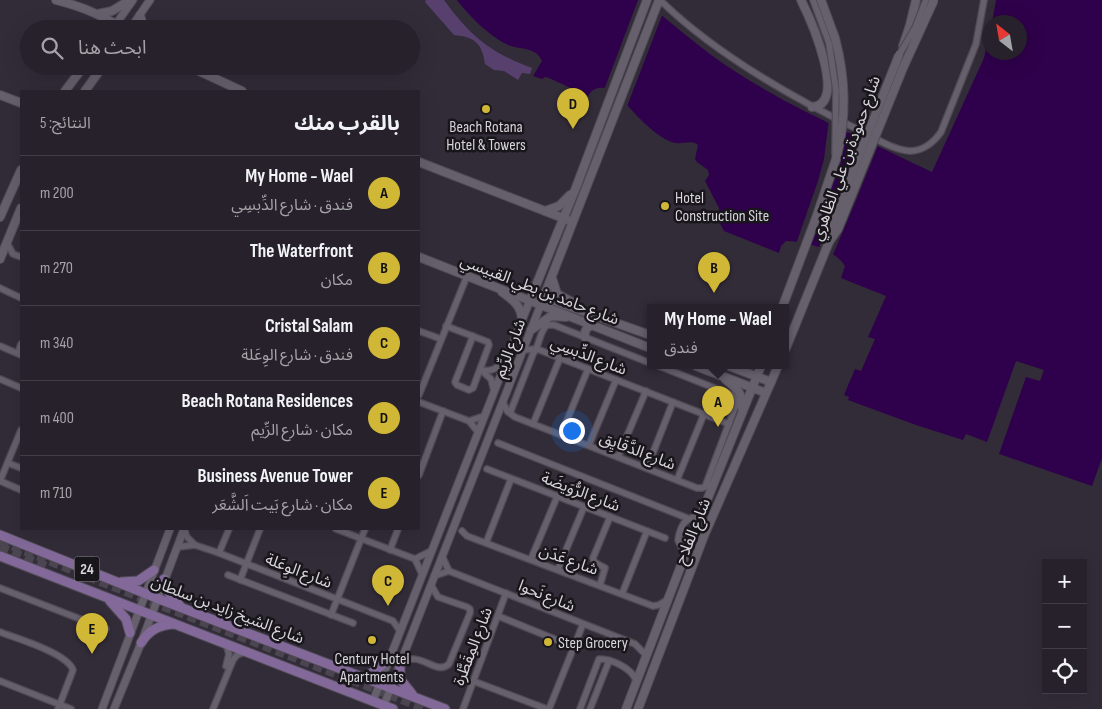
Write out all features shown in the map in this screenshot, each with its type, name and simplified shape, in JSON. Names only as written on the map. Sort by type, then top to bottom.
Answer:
[{"type":"main road","points":[[56,0],[80,6],[106,20]]},
{"type":"main road","points":[[97,14],[112,11],[132,0]]},
{"type":"main road","name":"شارع الرِّيم","points":[[532,296],[575,190],[647,0]]},
{"type":"main road","name":"شارع الرِّيم","points":[[542,301],[660,0]]},
{"type":"main road","points":[[801,0],[823,58],[827,78],[827,97],[820,106],[812,107]]},
{"type":"main road","name":"شارع حمودة بن علي الظاهري","points":[[784,304],[836,159],[843,124],[844,82],[838,49],[821,0]]},
{"type":"main road","name":"شارع حمودة بن علي الظاهري","points":[[789,340],[829,242],[832,224],[899,55],[910,25],[916,0]]},
{"type":"main road","points":[[829,242],[838,229],[903,68],[934,0]]},
{"type":"main road","points":[[140,15],[141,20]]},
{"type":"main road","points":[[66,90],[77,75]]},
{"type":"main road","points":[[86,90],[97,75]]},
{"type":"main road","points":[[207,75],[240,90]]},
{"type":"main road","points":[[0,95],[20,104]]},
{"type":"main road","points":[[420,162],[573,222]]},
{"type":"main road","points":[[0,217],[20,172]]},
{"type":"main road","points":[[545,212],[562,204],[575,190]]},
{"type":"main road","points":[[0,259],[19,217]]},
{"type":"main road","name":"شارع حامد بن بطي القبيسي","points":[[420,257],[492,285],[532,296],[569,316],[647,347]]},
{"type":"main road","points":[[552,276],[557,294],[563,299],[613,321]]},
{"type":"main road","points":[[492,285],[516,303],[522,314],[522,321]]},
{"type":"main road","name":"شارع حامد بن بطي القبيسي","points":[[542,301],[613,321],[647,334]]},
{"type":"main road","points":[[531,330],[550,316],[569,316]]},
{"type":"main road","points":[[586,337],[585,332],[587,328],[593,325]]},
{"type":"main road","points":[[704,369],[766,393]]},
{"type":"main road","name":"شارع الفلاح","points":[[626,709],[714,483],[723,450],[742,412],[760,369]]},
{"type":"main road","name":"شارع الفلاح","points":[[638,709],[704,536],[777,369]]},
{"type":"main road","points":[[739,370],[771,382]]},
{"type":"main road","points":[[719,375],[735,388],[743,399],[742,412]]},
{"type":"main road","name":"شارع الشيخ زايد بن سلطان","points":[[0,535],[145,594],[445,709]]},
{"type":"main road","name":"شارع الشيخ زايد بن سلطان","points":[[2,558],[393,709]]},
{"type":"main road","points":[[118,582],[138,581],[154,570]]},
{"type":"main road","points":[[164,579],[169,593],[182,608]]},
{"type":"main road","points":[[106,598],[124,616],[130,633]]},
{"type":"main road","points":[[141,642],[158,627],[176,624]]},
{"type":"main road","points":[[363,678],[390,658]]},
{"type":"main road","points":[[398,669],[400,679],[414,696]]},
{"type":"street","points":[[118,20],[132,0]]},
{"type":"street","points":[[136,20],[150,0]]},
{"type":"street","points":[[660,0],[672,12],[718,47],[812,107],[893,146],[910,151],[928,146],[936,140],[941,132],[976,44],[984,0]]},
{"type":"street","name":"شارع حمودة بن علي الظاهري","points":[[813,0],[829,43],[836,90],[837,121],[834,147],[836,159]]},
{"type":"street","points":[[899,55],[915,28],[925,0]]},
{"type":"street","name":"شارع حمودة بن علي الظاهري","points":[[873,137],[914,36],[925,0]]},
{"type":"street","points":[[7,243],[13,254],[20,257]]},
{"type":"street","points":[[0,259],[13,254]]},
{"type":"street","points":[[420,392],[467,276]]},
{"type":"street","points":[[0,288],[20,298]]},
{"type":"street","name":"شارع الرِّيم","points":[[373,701],[506,358],[532,296]]},
{"type":"street","name":"شارع الرِّيم","points":[[384,705],[542,301]]},
{"type":"street","points":[[522,321],[528,324],[531,330]]},
{"type":"street","points":[[510,413],[533,354],[537,349],[542,330],[547,325],[554,325],[647,362]]},
{"type":"street","points":[[446,326],[474,336],[490,344],[472,388],[469,390],[457,385],[455,382],[474,336]]},
{"type":"street","points":[[420,331],[441,339]]},
{"type":"street","points":[[0,346],[19,354]]},
{"type":"street","name":"شارع الدِّبسِي","points":[[522,350],[537,349],[729,424]]},
{"type":"street","points":[[480,370],[490,372],[495,370],[506,358]]},
{"type":"street","points":[[533,424],[560,358]]},
{"type":"street","points":[[561,435],[588,369]]},
{"type":"street","points":[[666,369],[734,396],[737,405],[729,424],[723,450],[705,487]]},
{"type":"street","points":[[480,370],[491,379],[494,391]]},
{"type":"street","points":[[0,379],[20,388]]},
{"type":"street","points":[[589,445],[616,380]]},
{"type":"street","points":[[618,457],[646,391]]},
{"type":"street","points":[[420,402],[469,421],[478,432]]},
{"type":"street","points":[[503,402],[510,413]]},
{"type":"street","points":[[647,468],[673,402]]},
{"type":"street","points":[[420,472],[443,411]]},
{"type":"street","name":"شارع الدَّقَايِق","points":[[510,413],[533,424],[697,488],[705,487]]},
{"type":"street","points":[[677,480],[704,414]]},
{"type":"street","points":[[469,421],[484,416]]},
{"type":"street","points":[[19,442],[0,481],[20,490]]},
{"type":"street","points":[[498,443],[687,518],[702,515]]},
{"type":"street","points":[[8,463],[20,468]]},
{"type":"street","name":"شارع الرُّوَيضَة","points":[[487,469],[665,538]]},
{"type":"street","points":[[486,543],[511,479]]},
{"type":"street","points":[[705,487],[714,483]]},
{"type":"street","points":[[531,560],[557,497]]},
{"type":"street","points":[[558,569],[584,507]]},
{"type":"street","points":[[600,585],[605,568],[594,562],[592,558],[610,517]]},
{"type":"street","points":[[685,555],[678,539],[687,518]]},
{"type":"street","points":[[102,709],[170,530]]},
{"type":"street","points":[[184,530],[187,537],[195,545]]},
{"type":"street","points":[[114,709],[184,530]]},
{"type":"street","points":[[219,553],[229,530]]},
{"type":"street","points":[[240,580],[260,530]]},
{"type":"street","points":[[338,530],[415,559],[422,574]]},
{"type":"street","points":[[331,614],[365,530]]},
{"type":"street","points":[[390,550],[398,530]]},
{"type":"street","name":"شارع عَدَن","points":[[462,531],[467,536],[653,606],[667,600]]},
{"type":"street","points":[[622,594],[647,531]]},
{"type":"street","name":"شارع الوِعَلة","points":[[177,547],[195,545],[219,553],[393,621]]},
{"type":"street","points":[[415,559],[431,551]]},
{"type":"street","points":[[434,576],[449,571],[442,556]]},
{"type":"street","name":"شارع نَحوا","points":[[449,571],[635,644],[646,655]]},
{"type":"street","points":[[228,575],[353,623]]},
{"type":"street","points":[[386,668],[390,674],[398,669],[405,660],[414,658],[441,668],[448,666],[470,609],[438,596],[431,585]]},
{"type":"street","points":[[0,588],[106,629]]},
{"type":"street","name":"شارع المِقَطَّرة","points":[[463,709],[506,593]]},
{"type":"street","points":[[498,616],[574,646]]},
{"type":"street","points":[[400,631],[393,621],[406,618]]},
{"type":"street","points":[[473,681],[548,709],[584,624]]},
{"type":"street","points":[[0,632],[60,656],[71,666],[73,670],[59,707]]},
{"type":"street","name":"شارع نَحوا","points":[[635,644],[651,643]]},
{"type":"street","points":[[222,678],[229,658],[226,644]]},
{"type":"street","points":[[213,709],[233,660],[237,655],[246,652]]},
{"type":"street","points":[[580,709],[600,658],[627,668],[636,680]]},
{"type":"street","points":[[590,709],[609,661]]},
{"type":"street","points":[[627,668],[642,664]]},
{"type":"street","points":[[0,681],[59,707],[71,709]]},
{"type":"shaded area","points":[[426,0],[444,0],[463,24],[482,42],[505,56],[532,68],[530,74],[522,73],[518,80],[504,71],[494,70],[485,64],[482,51],[476,42],[467,37],[454,35],[425,2]]},
{"type":"shaded area","points":[[457,0],[643,0],[736,72],[808,113],[932,172],[983,60],[1027,60],[1027,15],[993,15],[996,0],[1102,0],[1102,458],[1092,486],[999,454],[1026,377],[1040,381],[1044,370],[1016,361],[987,442],[966,434],[963,440],[848,400],[849,397],[844,395],[855,369],[861,371],[875,339],[868,337],[886,296],[841,278],[845,266],[834,255],[819,247],[786,241],[781,246],[779,253],[724,231],[718,220],[719,208],[705,181],[709,175],[708,170],[695,159],[698,145],[692,142],[674,143],[660,136],[645,124],[611,89],[598,88],[593,90],[588,96],[549,78],[545,77],[542,79],[533,76],[542,61],[536,53],[508,45],[493,36]]},
{"type":"pier","points":[[638,0],[647,0],[663,13],[626,109],[610,91],[604,90]]},
{"type":"pier","points":[[829,119],[847,128],[845,143],[840,166],[809,247],[796,244],[824,159]]},
{"type":"pier","points":[[861,135],[879,143],[832,257],[818,250]]},
{"type":"tunnel","points":[[0,541],[426,709]]},
{"type":"tunnel","points":[[0,547],[48,567]]},
{"type":"place","name":"Beach Rotana Hotel & Towers","points":[[486,109]]},
{"type":"place","name":"Beach Rotana Residences","points":[[573,129]]},
{"type":"place","name":"Hotel Construction Site","points":[[665,206]]},
{"type":"place","name":"The Waterfront","points":[[714,293]]},
{"type":"place","name":"My Home - Wael","points":[[718,427]]},
{"type":"place","name":"Cristal Salam","points":[[388,606]]},
{"type":"place","name":"Century Hotel Apartments","points":[[372,640]]},
{"type":"place","name":"Step Grocery","points":[[548,642]]},
{"type":"place","name":"Business Avenue Tower","points":[[92,654]]}]
